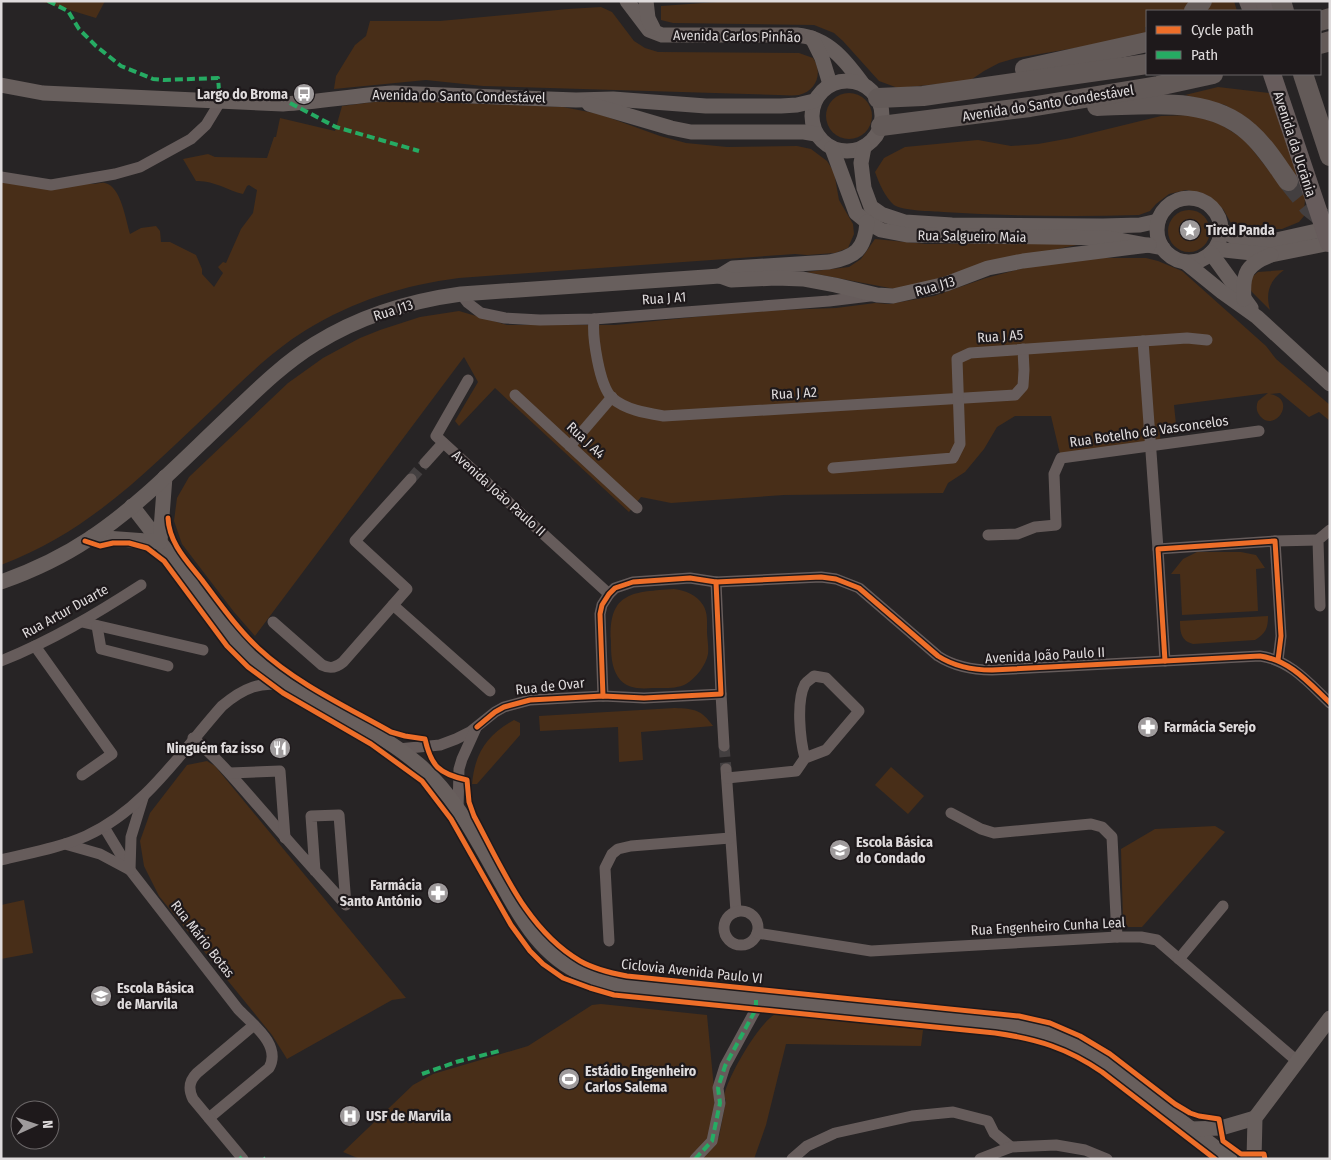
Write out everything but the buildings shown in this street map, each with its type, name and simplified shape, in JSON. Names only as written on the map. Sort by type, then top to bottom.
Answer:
[{"type":"highway","points":[[957,91],[1015,71],[1146,42]]},
{"type":"highway","name":"Avenida do Santo Condestável","points":[[878,98],[923,96],[1146,64]]},
{"type":"highway","name":"Avenida do Santo Condestável","points":[[881,126],[1030,107],[1158,86],[1208,75]]},
{"type":"highway","points":[[1306,83],[1330,156]]},
{"type":"highway","points":[[1030,107],[1175,105],[1208,110],[1236,122],[1248,131],[1262,145],[1288,181]]},
{"type":"main road","name":"Avenida Carlos Pinhão","points":[[627,1],[638,8],[643,25],[649,30],[662,35],[797,35],[812,38],[828,45],[838,54],[862,84]]},
{"type":"main road","name":"Avenida Carlos Pinhão","points":[[646,1],[651,26],[662,35]]},
{"type":"main road","name":"Avenida Carlos Pinhão","points":[[812,38],[822,58],[830,84]]},
{"type":"main road","name":"Avenida da Ucrânia","points":[[1272,75],[1328,236]]},
{"type":"main road","points":[[846,80],[862,84],[871,89],[878,98],[882,116],[881,126],[874,138],[864,147],[854,151],[842,151],[832,148],[816,134],[812,124],[811,112],[814,101],[821,91],[830,84],[846,80]]},
{"type":"main road","points":[[1,85],[43,93],[220,102]]},
{"type":"main road","name":"Avenida do Santo Condestável","points":[[220,102],[304,103],[394,93],[576,100],[613,99],[706,106],[798,105],[814,101]]},
{"type":"main road","name":"Avenida do Santo Condestável","points":[[576,100],[671,128],[691,132],[804,132],[816,134]]},
{"type":"main road","name":"Rua Salgueiro Maia","points":[[864,147],[861,163],[862,172],[864,188],[871,207],[881,214],[905,222],[952,225],[1103,226],[1140,225],[1158,221]]},
{"type":"main road","name":"Rua Salgueiro Maia","points":[[832,148],[856,213],[881,230],[907,235],[1109,238],[1156,247]]},
{"type":"main road","points":[[1185,262],[1204,259],[1213,251],[1219,240],[1221,229],[1218,218],[1212,209],[1203,202],[1193,199],[1182,199],[1163,211],[1158,221],[1156,247],[1172,257],[1185,262],[1257,317],[1330,384]]},
{"type":"main road","name":"Rua J13","points":[[720,276],[733,268],[829,262],[852,256],[859,248],[866,231],[867,222]]},
{"type":"main road","points":[[1221,229],[1240,241],[1258,244],[1328,236]]},
{"type":"main road","points":[[1244,299],[1243,283],[1248,270],[1258,260],[1328,236]]},
{"type":"main road","name":"Rua J13","points":[[1,582],[43,565],[92,537],[165,477],[261,386],[296,357],[314,344],[354,323],[388,310],[417,302],[461,294],[720,276],[731,280],[803,279],[877,295],[893,296],[946,284],[988,268],[1023,261],[1156,247]]},
{"type":"main road","points":[[1213,251],[1271,255]]},
{"type":"main road","points":[[1213,251],[1257,317]]},
{"type":"main road","points":[[160,542],[165,477]]},
{"type":"main road","points":[[132,506],[235,639],[260,664],[293,689],[398,749],[429,774],[458,810],[526,926],[543,947],[570,968],[613,984],[1000,1024],[1045,1032],[1079,1047],[1105,1062],[1230,1159]]},
{"type":"main road","points":[[92,537],[160,542]]},
{"type":"main road","points":[[1254,1159],[1255,1118],[1330,1018]]},
{"type":"main road","points":[[1191,1129],[1220,1128],[1255,1118]]},
{"type":"street","points":[[1,177],[51,185],[114,174],[140,167],[191,139],[206,125],[220,102]]},
{"type":"street","name":"Rua J A1","points":[[461,294],[468,303],[481,313],[505,318],[540,320],[594,319],[829,301],[877,295]]},
{"type":"street","points":[[570,446],[612,397],[599,372],[593,328],[594,319]]},
{"type":"street","name":"Rua J A5","points":[[833,468],[953,458],[960,444],[958,359],[970,353],[1187,338],[1207,340]]},
{"type":"street","points":[[1143,341],[1165,661]]},
{"type":"street","name":"Rua J A2","points":[[612,397],[636,411],[664,416],[1015,395],[1023,386],[1023,349]]},
{"type":"street","name":"Avenida João Paulo II","points":[[468,380],[436,436],[609,594],[615,588],[633,582],[690,578],[716,582],[814,577],[836,579],[846,582],[866,594],[938,656],[947,662],[968,669],[992,670],[1260,656],[1278,660],[1294,670],[1330,703]]},
{"type":"street","name":"Rua J A4","points":[[515,395],[637,508]]},
{"type":"street","name":"Rua Botelho de Vasconcelos","points":[[988,535],[1017,534],[1035,527],[1056,525],[1054,474],[1062,458],[1259,431]]},
{"type":"street","points":[[426,463],[443,443]]},
{"type":"street","points":[[273,622],[322,665],[335,667],[342,662],[407,589],[355,541],[411,479]]},
{"type":"street","points":[[1158,549],[1318,540],[1330,530]]},
{"type":"street","points":[[1318,540],[1320,606]]},
{"type":"street","points":[[1275,541],[1281,636],[1278,660]]},
{"type":"street","points":[[716,582],[724,746]]},
{"type":"street","name":"Rua Artur Duarte","points":[[1,661],[82,622],[141,585]]},
{"type":"street","points":[[603,696],[600,622],[602,605],[609,594]]},
{"type":"street","points":[[393,605],[490,691]]},
{"type":"street","points":[[82,622],[203,650]]},
{"type":"street","points":[[97,626],[101,649],[168,666]]},
{"type":"street","points":[[35,646],[112,754],[82,775]]},
{"type":"street","points":[[736,912],[726,773],[796,771],[805,758],[826,750],[860,711],[826,678],[814,676],[806,684],[800,702],[802,749],[805,758]]},
{"type":"street","points":[[1,860],[64,844],[104,827],[128,810],[143,796],[222,706],[245,690],[257,685],[271,684],[293,689]]},
{"type":"street","name":"Rua de Ovar","points":[[398,749],[440,745],[456,739],[504,707],[530,700],[603,696],[644,698],[721,694]]},
{"type":"street","name":"Rua de Ovar","points":[[458,810],[459,769],[476,727]]},
{"type":"street","points":[[194,738],[213,754],[285,838],[315,871],[346,904],[339,815],[311,816],[315,871]]},
{"type":"street","points":[[230,773],[280,771],[285,838]]},
{"type":"street","points":[[130,870],[131,837],[143,796]]},
{"type":"street","points":[[951,813],[981,829],[994,833],[1091,824],[1102,827],[1112,838],[1117,937]]},
{"type":"street","name":"Rua Mário Botas","points":[[104,827],[130,870],[238,1009],[270,1045],[273,1055],[269,1068],[209,1118]]},
{"type":"street","points":[[609,941],[605,868],[612,854],[618,848],[730,838]]},
{"type":"street","name":"Rua Mário Botas","points":[[64,844],[100,854],[130,870]]},
{"type":"street","points":[[1179,959],[1224,906]]},
{"type":"street","points":[[745,911],[756,919],[758,926],[755,938],[746,944],[734,943],[725,932],[724,925],[727,918],[736,912],[745,911]]},
{"type":"street","name":"Rua Engenheiro Cunha Leal","points":[[757,933],[871,951],[1117,937],[1153,938],[1297,1061]]},
{"type":"street","points":[[695,1159],[712,1141],[720,1103],[718,1088],[725,1066],[756,1009],[756,1000]]},
{"type":"street","points":[[242,1158],[193,1099],[190,1082],[197,1073],[254,1025]]},
{"type":"street","points":[[792,1159],[807,1146],[835,1134],[912,1116],[953,1112],[988,1121],[994,1133],[1011,1147]]},
{"type":"street","points":[[980,1159],[1011,1147],[1056,1145],[1085,1150],[1107,1159]]},
{"type":"shaded area","points":[[40,1],[105,1],[96,18]]},
{"type":"shaded area","points":[[731,1],[1193,1],[1185,10],[1146,10],[1146,36],[1016,58],[999,63],[969,81],[898,88],[879,81],[834,33],[814,25],[673,23],[661,20],[661,6]]},
{"type":"shaded area","points":[[1213,1],[1234,1],[1237,10],[1206,10]]},
{"type":"shaded area","points":[[601,7],[612,12],[634,41],[645,48],[658,52],[799,53],[813,58],[818,69],[818,75],[810,90],[799,95],[483,86],[426,80],[334,89],[336,76],[355,45],[366,36],[370,21],[440,21]]},
{"type":"shaded area","points":[[1218,87],[1269,93],[1305,197],[1304,216],[1299,222],[1282,229],[1246,229],[1231,223],[1223,209],[1210,197],[1202,193],[1186,190],[1169,194],[1150,211],[1139,215],[1016,215],[911,210],[898,207],[891,202],[875,172],[884,158],[905,147],[978,140],[1011,146],[1038,144],[1161,116],[1192,115],[1218,123],[1244,139],[1281,186],[1250,120],[1225,105],[1185,95]]},
{"type":"shaded area","points":[[849,93],[862,97],[868,103],[872,116],[868,129],[862,135],[849,139],[836,135],[830,129],[826,116],[830,103],[836,97]]},
{"type":"shaded area","points":[[413,101],[563,107],[599,114],[660,136],[686,143],[727,147],[797,146],[811,149],[827,161],[834,172],[839,200],[853,224],[854,234],[848,248],[835,253],[795,254],[459,278],[418,285],[361,303],[306,330],[270,356],[142,475],[91,517],[33,551],[1,565],[1,181],[103,183],[111,186],[119,197],[130,234],[141,228],[156,226],[160,231],[161,242],[170,242],[196,255],[202,269],[202,274],[214,287],[223,273],[218,267],[223,262],[226,263],[241,229],[253,213],[257,190],[249,185],[243,194],[214,184],[196,181],[183,159],[208,154],[215,157],[267,158],[274,137],[276,137],[280,118],[335,131],[342,106],[374,102]]},
{"type":"shaded area","points":[[1193,210],[1201,213],[1207,219],[1210,231],[1207,243],[1201,249],[1185,252],[1177,249],[1171,243],[1168,227],[1171,219],[1177,213]]},
{"type":"shaded area","points":[[875,239],[926,244],[1091,242],[986,264],[900,290],[806,272],[849,267],[861,259]]},
{"type":"shaded area","points":[[1103,258],[1146,258],[1182,271],[1266,346],[1276,359],[1330,405],[1330,421],[1319,412],[1309,417],[1280,393],[1270,394],[1278,397],[1282,402],[1283,408],[1281,414],[1272,421],[1260,416],[1257,409],[1258,401],[1268,393],[1174,405],[1177,434],[1170,435],[1159,428],[1161,444],[1061,458],[1051,416],[1015,416],[997,427],[984,449],[965,472],[948,483],[943,493],[784,495],[671,503],[641,497],[629,512],[495,388],[459,426],[455,421],[478,382],[464,357],[255,636],[234,612],[182,544],[174,521],[177,498],[189,477],[288,383],[323,358],[360,338],[420,317],[459,311],[507,325],[615,325],[754,311],[836,308],[875,303],[889,304],[934,296],[986,278],[1031,266]]},
{"type":"shaded area","points":[[1284,270],[1275,278],[1270,287],[1268,298],[1270,310],[1250,289],[1252,277],[1258,272]]},
{"type":"shaded area","points":[[1197,552],[1241,552],[1256,555],[1265,568],[1256,569],[1258,611],[1182,615],[1180,574],[1171,574],[1183,559]]},
{"type":"shaded area","points":[[674,589],[694,596],[705,608],[708,654],[705,662],[700,671],[682,686],[643,688],[629,686],[618,677],[613,664],[611,625],[614,612],[619,603],[626,597],[647,591]]},
{"type":"shaded area","points":[[1268,616],[1266,630],[1255,640],[1193,644],[1186,641],[1180,629],[1180,621]]},
{"type":"shaded area","points":[[675,708],[697,711],[705,716],[713,726],[641,732],[643,760],[619,762],[618,727],[540,731],[539,716]]},
{"type":"shaded area","points":[[514,720],[520,723],[520,735],[477,784],[472,784],[476,763],[484,746],[496,732]]},
{"type":"shaded area","points":[[207,761],[215,766],[406,998],[392,1000],[287,1059],[272,1035],[159,896],[144,866],[140,841],[150,813],[187,765]]},
{"type":"shaded area","points":[[891,767],[924,796],[908,814],[875,785]]},
{"type":"shaded area","points":[[1215,826],[1225,832],[1142,927],[1128,927],[1123,921],[1121,849],[1155,829]]},
{"type":"shaded area","points":[[24,900],[33,953],[1,959],[1,905]]},
{"type":"shaded area","name":"Estádio Engenheiro Carlos Salema","points":[[601,1004],[707,1015],[715,1099],[709,1140],[691,1159],[360,1159],[343,1152],[413,1085],[433,1074],[528,1046],[592,1005]]},
{"type":"shaded area","points":[[776,1014],[923,1030],[921,1046],[786,1044],[766,1125],[754,1159],[702,1159],[719,1137],[726,1100],[724,1098],[736,1066],[762,1027],[769,1018]]},
{"type":"tunnel","points":[[1288,181],[1309,207],[1328,222]]},
{"type":"tunnel","points":[[411,479],[425,463]]},
{"type":"tunnel","points":[[724,746],[726,769]]},
{"type":"marked path","points":[[48,1],[68,11],[79,29],[96,46],[121,66],[153,79],[218,78],[220,102]]},
{"type":"marked path","points":[[290,103],[336,127],[419,151]]},
{"type":"marked path","points":[[695,1159],[712,1141],[720,1103],[718,1088],[725,1066],[756,1009],[756,1000]]},
{"type":"marked path","points":[[422,1074],[456,1062],[499,1051]]},
{"type":"cycle path","name":"Ciclovia Avenida Paulo VI","points":[[168,518],[175,544],[185,559],[229,616],[258,648],[305,684],[391,732],[425,739],[430,756],[443,772],[467,780],[469,802],[474,816],[506,877],[545,933],[561,948],[580,961],[603,970],[627,976],[1019,1016],[1050,1023],[1080,1036],[1110,1054],[1175,1104],[1190,1113],[1219,1119],[1223,1141],[1241,1154],[1264,1154],[1265,1159]]},
{"type":"cycle path","points":[[85,541],[100,546],[113,543],[129,543],[147,548],[164,561],[227,646],[248,667],[283,693],[371,744],[422,781],[451,819],[511,925],[530,951],[543,964],[563,978],[614,995],[995,1033],[1025,1038],[1064,1051],[1102,1072],[1215,1159]]},
{"type":"cycle path","points":[[1165,661],[1158,549],[1275,541],[1281,636],[1278,660]]},
{"type":"cycle path","points":[[603,696],[600,614],[602,605],[615,588],[633,582],[690,578],[716,582],[821,577],[836,579],[859,588],[938,656],[964,667],[992,670],[1260,656],[1271,658],[1290,667],[1307,680],[1330,703]]},
{"type":"cycle path","points":[[477,727],[504,707],[530,700],[603,696],[644,698],[721,694],[716,582]]},
{"type":"place","name":"Largo do Broma","points":[[304,94]]},
{"type":"place","name":"Tired Panda","points":[[1190,230]]},
{"type":"place","name":"Farmácia Serejo","points":[[1148,727]]},
{"type":"place","name":"Ninguém faz isso","points":[[280,748]]},
{"type":"place","name":"Escola Básica do Condado","points":[[840,850]]},
{"type":"place","name":"Farmácia Santo António","points":[[438,893]]},
{"type":"place","name":"Escola Básica de Marvila","points":[[101,996]]},
{"type":"place","name":"Estádio Engenheiro Carlos Salema","points":[[569,1079]]},
{"type":"place","name":"USF de Marvila","points":[[350,1116]]}]
